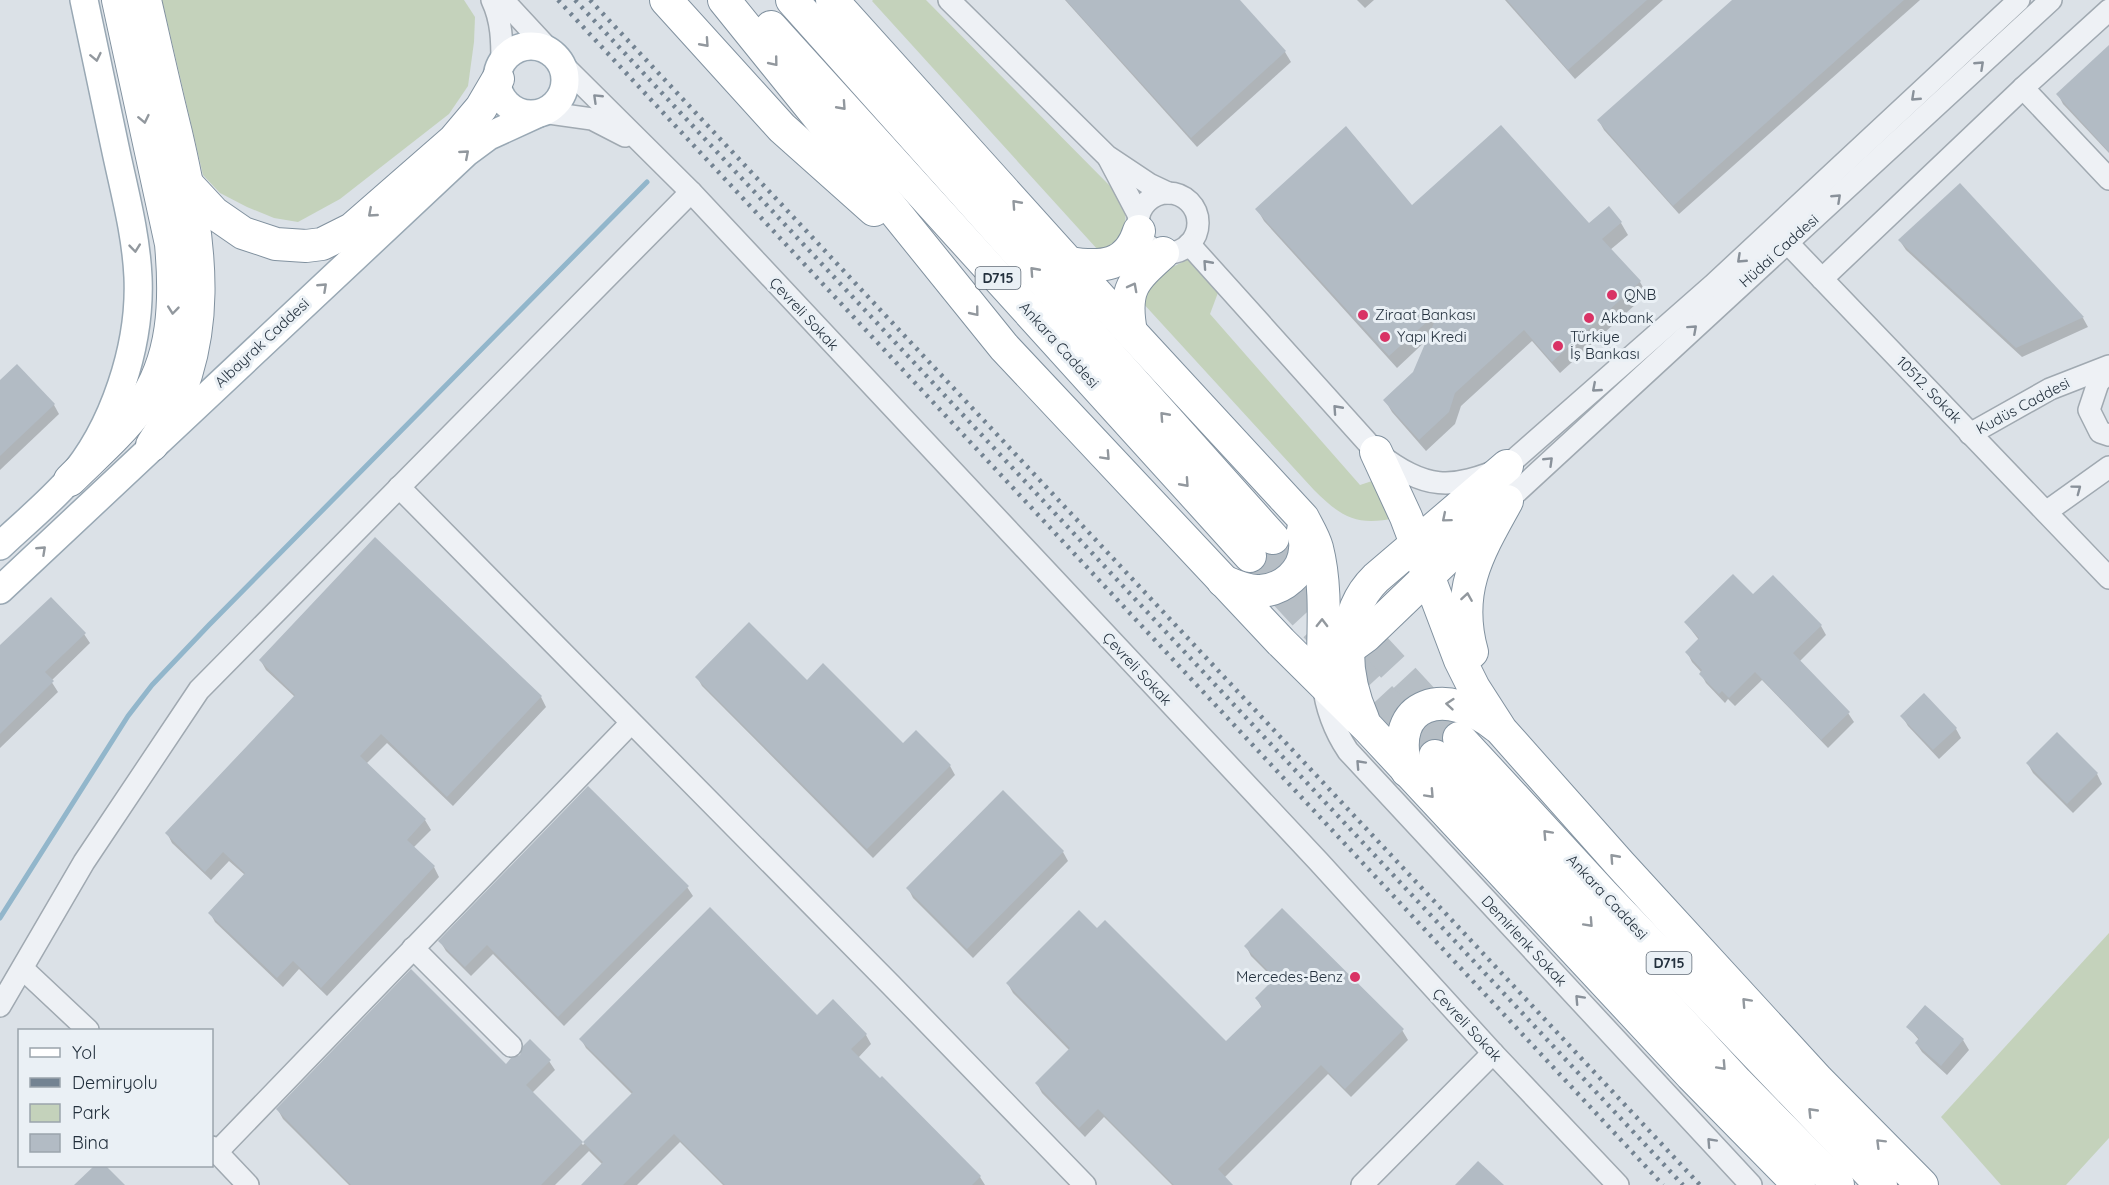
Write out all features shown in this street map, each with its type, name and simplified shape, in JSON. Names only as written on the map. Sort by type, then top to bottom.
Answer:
[{"type":"highway","points":[[70,480],[141,406],[163,361],[174,309],[171,244],[118,0]]},
{"type":"highway","points":[[145,0],[188,185],[199,266],[198,323],[191,360],[183,387],[168,421],[152,446]]},
{"type":"highway","points":[[666,0],[782,128],[945,274]]},
{"type":"highway","points":[[724,0],[1004,347],[1281,642],[1331,661],[1351,682],[1365,725]]},
{"type":"highway","name":"Ankara Caddesi","points":[[746,0],[1262,547],[792,0]]},
{"type":"highway","points":[[809,0],[920,99]]},
{"type":"highway","points":[[832,0],[1131,332],[1303,518],[1316,546],[1331,661],[1365,725],[1691,1075],[1798,1185]]},
{"type":"highway","points":[[188,185],[214,213],[243,233],[276,244],[306,246],[322,244],[352,229],[454,140],[481,108],[500,72]]},
{"type":"highway","points":[[1069,263],[1094,266],[1113,262],[1131,249],[1139,223]]},
{"type":"highway","points":[[1131,332],[1128,296],[1143,271],[1176,248]]},
{"type":"highway","points":[[1376,452],[1398,498],[1468,675],[1501,730],[1818,1080],[1922,1185]]},
{"type":"highway","points":[[1331,661],[1363,593],[1376,578],[1507,466]]},
{"type":"highway","points":[[1331,661],[1366,636],[1507,501]]},
{"type":"highway","points":[[1507,501],[1483,545],[1472,572],[1466,598],[1466,628],[1472,654],[1482,676],[1529,747],[1546,781]]},
{"type":"highway","points":[[1223,581],[1242,589],[1259,591],[1275,588],[1292,579],[1301,565],[1305,549],[1303,531],[1291,506]]},
{"type":"highway","points":[[1407,771],[1402,742],[1405,729],[1420,709],[1444,703],[1458,704],[1479,713],[1501,730]]},
{"type":"highway","name":"Ankara Caddesi","points":[[1838,1185],[1737,1082],[1447,747],[1603,894],[1881,1185]]},
{"type":"main road","points":[[0,546],[70,480],[99,435],[120,390],[130,356],[138,301],[134,237],[84,0]]},
{"type":"main road","points":[[524,47],[538,47],[556,58],[564,72],[564,89],[556,103],[539,113],[526,114],[511,107],[501,95],[500,72],[511,53],[524,47]]},
{"type":"main road","name":"Albayrak Caddesi","points":[[0,590],[466,153],[489,136],[539,113]]},
{"type":"street","points":[[492,0],[499,15],[500,72]]},
{"type":"street","points":[[503,0],[556,58],[654,154]]},
{"type":"street","points":[[949,0],[1107,156],[1168,193],[1186,199],[1196,214],[1196,232],[1176,248]]},
{"type":"street","name":"Hüdai Caddesi","points":[[1507,501],[2019,0]]},
{"type":"street","name":"Hüdai Caddesi","points":[[1507,466],[1713,285],[1780,236],[2051,0]]},
{"type":"street","points":[[1822,279],[2023,88],[2109,10]]},
{"type":"street","points":[[2023,88],[2108,177]]},
{"type":"street","points":[[539,113],[592,119],[654,154]]},
{"type":"street","name":"Çevreli Sokak","points":[[654,154],[1311,853],[1493,1053],[1618,1185]]},
{"type":"street","points":[[1107,156],[1148,245],[1176,248],[1376,452],[1407,474],[1438,483],[1464,482],[1507,466]]},
{"type":"street","points":[[0,1006],[84,862],[199,690],[691,192]]},
{"type":"street","points":[[1139,223],[1148,201],[1155,196],[1168,193]]},
{"type":"street","name":"10512. Sokak","points":[[1780,236],[2109,578]]},
{"type":"street","name":"Kudüs Caddesi","points":[[1970,434],[2050,389],[2109,366]]},
{"type":"street","points":[[2109,371],[2098,382],[2089,410],[2100,432],[2109,435]]},
{"type":"street","points":[[2046,512],[2109,467]]},
{"type":"street","points":[[399,487],[891,985],[1085,1185]]},
{"type":"street","name":"Demirlenk Sokak","points":[[1331,661],[1333,724],[1348,751],[1751,1185]]},
{"type":"street","points":[[248,1185],[214,1150],[631,723]]},
{"type":"street","points":[[413,948],[512,1046]]},
{"type":"street","points":[[23,969],[87,1029]]},
{"type":"street","points":[[1362,1185],[1493,1053]]},
{"type":"green space","points":[[162,0],[464,0],[475,17],[468,86],[449,114],[340,199],[298,222],[274,218],[220,193],[203,175]]},
{"type":"green space","points":[[873,0],[926,0],[1114,190],[1122,202],[1125,220],[1121,233],[1112,244],[1098,250]]},
{"type":"green space","points":[[1193,257],[1219,290],[1210,314],[1360,485],[1381,478],[1396,518],[1360,520],[1342,513],[1324,500],[1141,301],[1160,273]]},
{"type":"green space","points":[[2109,933],[2109,1138],[2066,1185],[2001,1185],[1941,1117]]},
{"type":"building","points":[[1066,0],[1240,0],[1286,51],[1191,138]]},
{"type":"building","points":[[1507,0],[1647,0],[1568,70]]},
{"type":"building","points":[[1732,0],[1904,0],[1673,206],[1597,120]]},
{"type":"building","points":[[2109,45],[2109,152],[2056,94]]},
{"type":"building","points":[[1501,125],[1589,223],[1609,206],[1622,222],[1602,239],[1641,281],[1552,362],[1524,330],[1455,393],[1449,412],[1419,440],[1383,400],[1413,372],[1439,311],[1389,356],[1255,209],[1346,126],[1412,205]]},
{"type":"building","points":[[1960,183],[2084,317],[2016,348],[1898,240]]},
{"type":"building","points":[[17,364],[55,404],[0,456],[0,380]]},
{"type":"building","points":[[375,537],[542,696],[447,797],[381,734],[360,756],[426,819],[407,840],[435,866],[321,988],[293,961],[277,978],[208,913],[245,873],[223,852],[205,872],[165,833],[295,695],[259,660]]},
{"type":"building","points":[[1733,574],[1753,594],[1773,575],[1822,625],[1793,653],[1850,712],[1821,740],[1755,672],[1729,698],[1722,691],[1719,694],[1699,674],[1702,670],[1685,652],[1699,638],[1684,622]]},
{"type":"building","points":[[51,597],[86,633],[45,672],[54,681],[0,734],[0,645]]},
{"type":"building","points":[[749,622],[807,680],[823,663],[903,743],[916,730],[951,765],[867,849],[695,677]]},
{"type":"building","points":[[1924,693],[1957,728],[1933,750],[1900,716]]},
{"type":"building","points":[[2057,732],[2098,773],[2067,804],[2026,763]]},
{"type":"building","points":[[588,786],[689,886],[558,1017],[487,945],[465,967],[438,941]]},
{"type":"building","points":[[1003,790],[1064,851],[967,949],[906,888]]},
{"type":"building","points":[[710,907],[817,1015],[833,999],[867,1034],[851,1049],[880,1078],[882,1076],[981,1176],[972,1185],[725,1185],[674,1134],[623,1185],[581,1185],[603,1162],[583,1142],[633,1092],[579,1039]]},
{"type":"building","points":[[1282,908],[1404,1029],[1345,1089],[1321,1065],[1218,1169],[1233,1185],[1174,1185],[1098,1109],[1079,1128],[1035,1083],[1070,1048],[1006,983],[1079,910],[1097,928],[1105,920],[1226,1041],[1262,1006],[1255,998],[1275,978],[1244,946]]},
{"type":"building","points":[[411,969],[506,1064],[511,1058],[520,1055],[523,1046],[530,1039],[551,1060],[526,1085],[583,1142],[541,1185],[351,1185],[276,1109]]},
{"type":"building","points":[[1925,1005],[1964,1039],[1941,1066],[1915,1043],[1919,1038],[1906,1027]]},
{"type":"building","points":[[1478,1161],[1504,1185],[1455,1185]]},
{"type":"building","points":[[93,1167],[107,1167],[125,1185],[74,1185]]},
{"type":"waterway","points":[[0,918],[128,716],[152,685],[647,182]]},
{"type":"tunnel","points":[[1273,538],[1459,738]]},
{"type":"tunnel","points":[[1250,556],[1435,756]]},
{"type":"railway","points":[[558,0],[1663,1185]]},
{"type":"railway","points":[[575,0],[1683,1185]]},
{"type":"railway","points":[[590,0],[1700,1185]]},
{"type":"place","name":"QNB","points":[[1612,295]]},
{"type":"place","name":"Ziraat Bankası","points":[[1363,315]]},
{"type":"place","name":"Akbank","points":[[1589,318]]},
{"type":"place","name":"Yapı Kredi","points":[[1385,337]]},
{"type":"place","name":"Türkiye İş Bankası","points":[[1558,346]]},
{"type":"place","name":"Mercedes-Benz","points":[[1355,977]]}]
